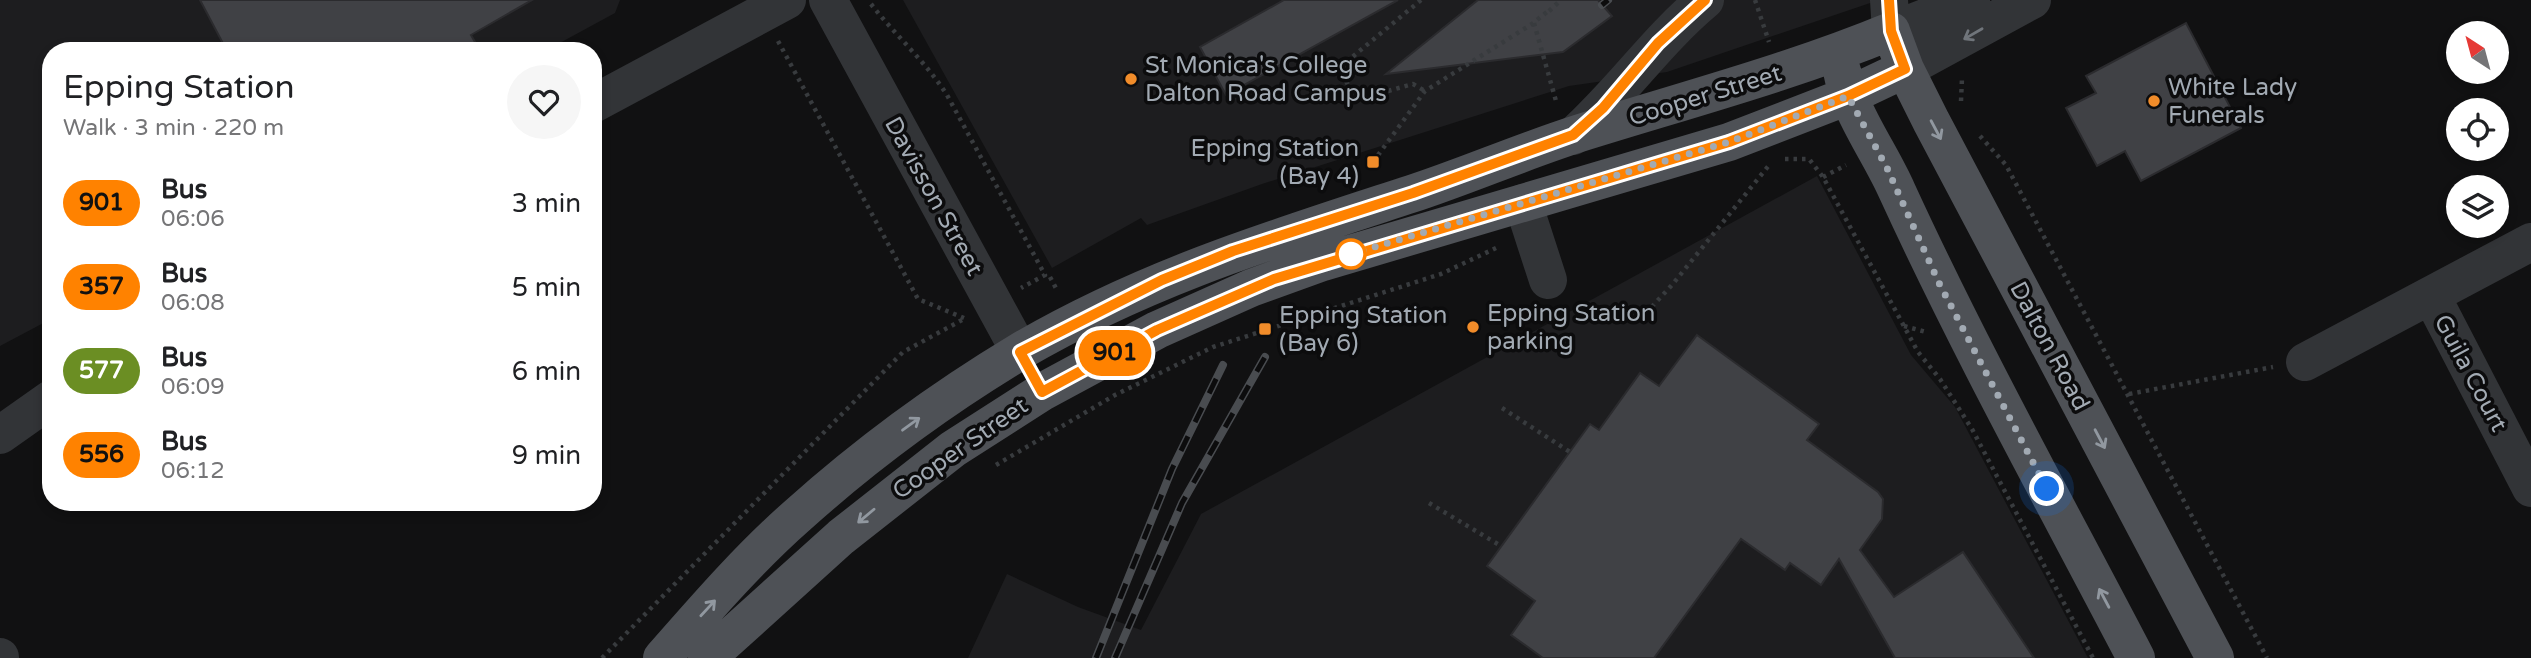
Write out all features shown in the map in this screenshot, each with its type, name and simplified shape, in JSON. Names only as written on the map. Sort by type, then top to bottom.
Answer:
[{"type":"main road","name":"Cooper Street","points":[[662,658],[795,517],[910,425],[1020,352],[1162,280],[1233,251],[1413,193],[1573,135],[1839,52],[1890,15]]},
{"type":"main road","name":"Dalton Road","points":[[1890,15],[1905,69],[2215,658]]},
{"type":"main road","points":[[1839,52],[1848,96],[1887,168],[1939,283],[2136,658]]},
{"type":"main road","name":"Cooper Street","points":[[707,658],[898,489],[995,420],[1157,330],[1274,279],[1527,219],[1848,96],[1905,69]]},
{"type":"main road","name":"Davisson Street","points":[[1020,352],[1042,392]]},
{"type":"street","name":"Davisson Street","points":[[828,0],[978,311],[1020,352]]},
{"type":"street","points":[[1573,135],[1603,108],[1658,43],[1705,0]]},
{"type":"street","name":"Cooper Street","points":[[1890,15],[1971,0]]},
{"type":"street","name":"Cooper Street","points":[[1905,69],[2032,0]]},
{"type":"street","points":[[602,99],[775,7]]},
{"type":"street","points":[[1527,219],[1548,280]]},
{"type":"street","name":"Guila Court","points":[[2305,362],[2531,242]]},
{"type":"street","name":"Guila Court","points":[[2431,295],[2531,488]]},
{"type":"street","points":[[0,411],[42,397]]},
{"type":"street","points":[[0,435],[42,405]]},
{"type":"path","points":[[602,658],[897,357],[1045,275],[936,78],[893,33],[869,0]]},
{"type":"path","points":[[1421,0],[1345,63],[1341,72],[1352,92],[1363,98],[1413,84],[1425,91]]},
{"type":"path","points":[[1532,24],[1561,0]]},
{"type":"path","points":[[1755,0],[1771,46]]},
{"type":"path","points":[[775,7],[918,299],[978,311]]},
{"type":"path","points":[[1373,162],[1425,91],[1532,24],[1548,11]]},
{"type":"path","points":[[1532,24],[1556,102]]},
{"type":"path","points":[[1975,131],[2006,164],[2267,658]]},
{"type":"path","points":[[1758,168],[1796,157],[1809,159],[1823,177],[1903,326],[1972,429],[2093,658]]},
{"type":"path","points":[[1646,313],[1770,164]]},
{"type":"path","points":[[993,467],[1115,395],[1213,347],[1441,274],[1507,243],[1527,219]]},
{"type":"path","points":[[2129,394],[2305,362]]},
{"type":"path","points":[[1502,408],[1570,452]]},
{"type":"path","points":[[1429,503],[1501,546]]},
{"type":"shaded area","points":[[0,0],[620,0],[615,13],[562,42],[42,42],[42,324],[0,346]]},
{"type":"shaded area","points":[[903,0],[1879,0],[1667,72],[1569,86],[1262,184],[1147,225],[1141,218],[1052,268]]},
{"type":"shaded area","points":[[1817,176],[1911,355],[1955,407],[2088,658],[968,658],[1007,574],[1078,607],[1141,630],[1201,514]]},
{"type":"building","points":[[200,0],[532,0],[471,35],[475,42],[222,42]]},
{"type":"building","points":[[1284,0],[1398,0],[1226,95],[1200,47]]},
{"type":"building","points":[[1478,0],[1598,0],[1612,16],[1563,52],[1386,74]]},
{"type":"building","name":"White Lady Funerals","points":[[2186,23],[2241,128],[2141,181],[2125,151],[2097,166],[2066,108],[2096,93],[2086,76]]},
{"type":"building","points":[[1697,335],[1819,424],[1807,440],[1878,492],[1883,499],[1882,519],[1860,550],[1894,597],[1963,552],[2034,658],[1895,658],[1839,559],[1821,585],[1790,563],[1785,570],[1741,539],[1654,658],[1543,658],[1511,635],[1535,601],[1487,566],[1590,424],[1599,430],[1640,373],[1659,386]]},
{"type":"railway","points":[[1602,5],[1608,0]]},
{"type":"railway","points":[[1115,658],[1182,503],[1265,357]]},
{"type":"railway","points":[[1096,658],[1172,469],[1223,365]]},
{"type":"bus line","name":"901","points":[[1705,0],[1658,43],[1603,108],[1573,135],[1413,193],[1233,251],[1116,302],[1020,352],[1042,392],[1157,330],[1274,279],[1424,231],[1729,142],[1848,96],[1905,69],[1891,31],[1889,0]]},
{"type":"place","name":"St Monica's College Dalton Road Campus","points":[[1131,79]]},
{"type":"place","name":"White Lady Funerals","points":[[2154,101]]},
{"type":"place","name":"Epping Station (Bay 4)","points":[[1373,162]]},
{"type":"place","name":"Epping Station parking","points":[[1473,327]]},
{"type":"place","name":"Epping Station (Bay 6)","points":[[1265,329]]},
{"type":"route","points":[[1351,254],[1729,142],[1848,96],[1887,168],[1939,283],[2047,489]]}]
